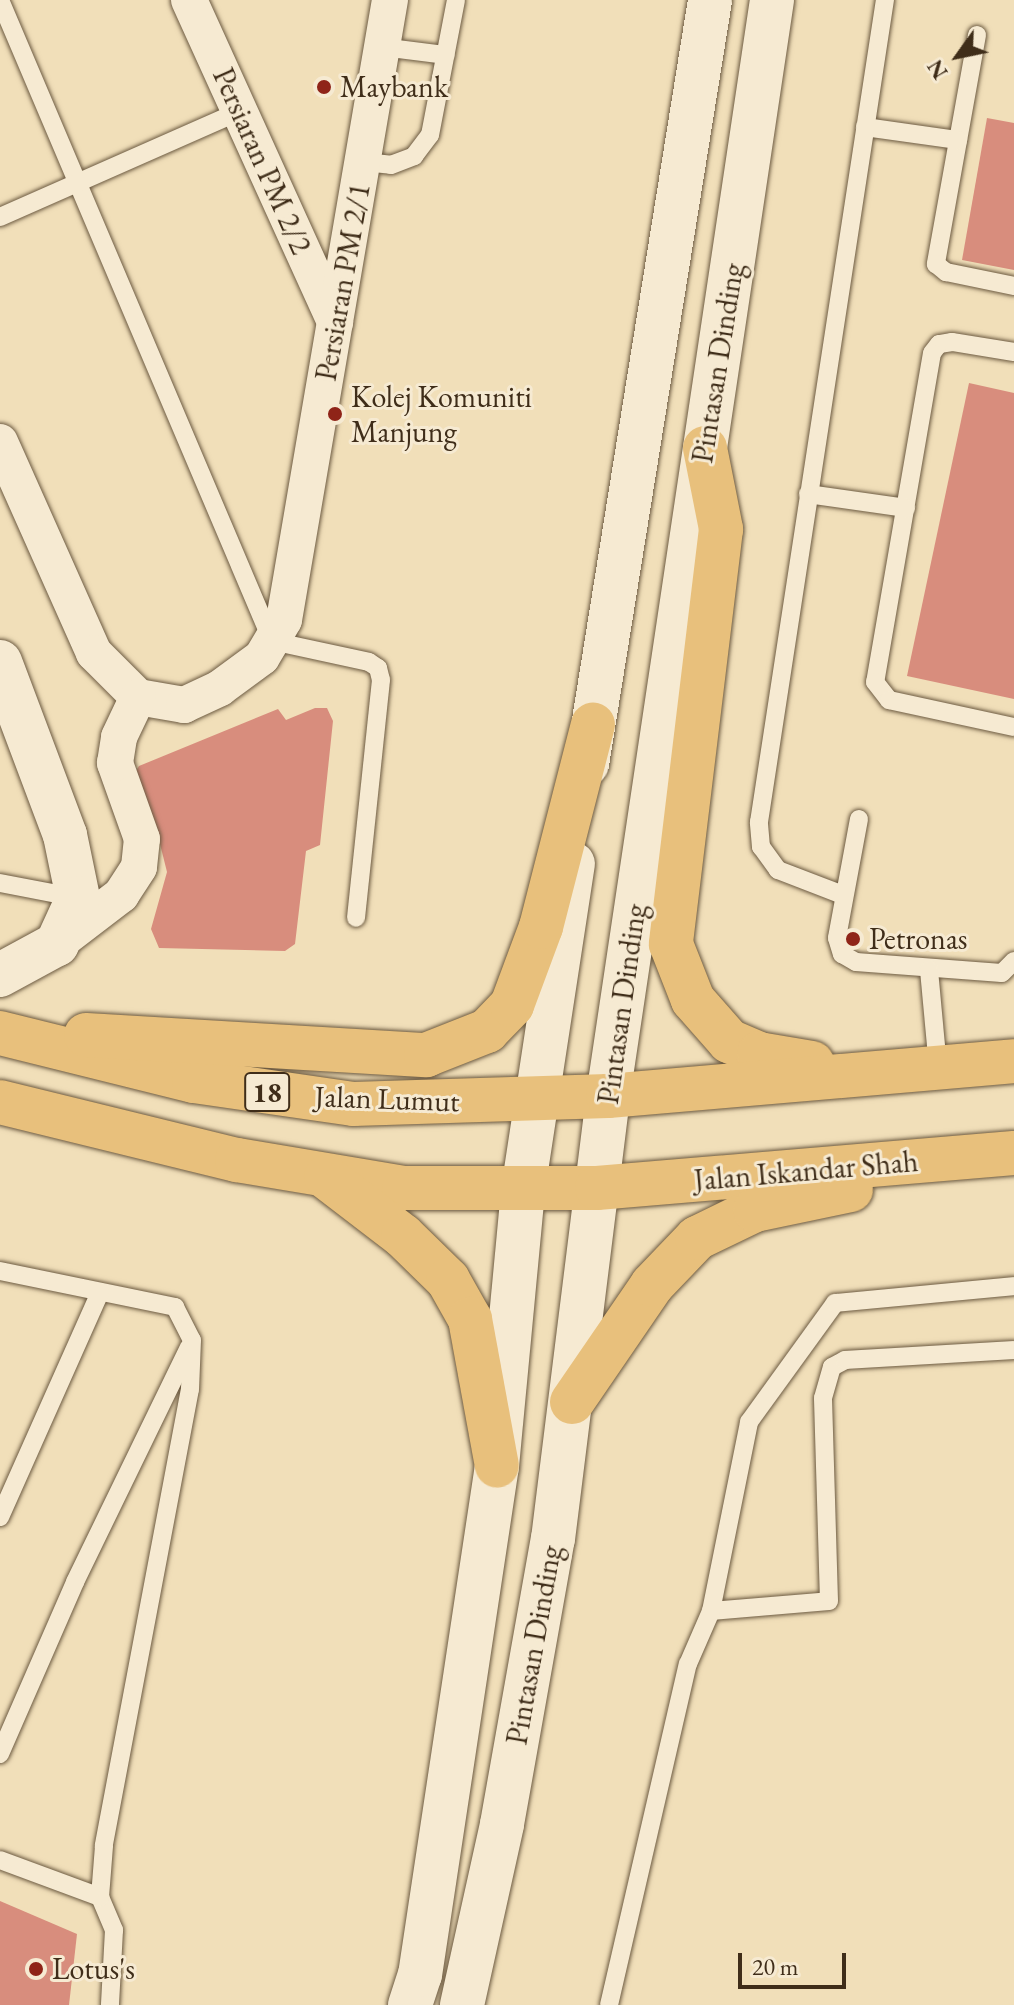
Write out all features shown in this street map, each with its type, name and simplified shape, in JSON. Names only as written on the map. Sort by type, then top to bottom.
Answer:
[{"type":"main road","name":"Pintasan Dinding","points":[[410,2005],[420,1975],[497,1466],[523,1190],[540,1099],[593,725],[710,0]]},
{"type":"main road","name":"Pintasan Dinding","points":[[462,2005],[505,1809],[572,1402],[608,1096],[772,0]]},
{"type":"main road","points":[[705,448],[721,529],[671,944],[693,1000],[729,1041],[759,1054],[873,1073]]},
{"type":"main road","points":[[0,662],[65,835],[78,898],[57,944],[0,975]]},
{"type":"main road","points":[[0,1032],[426,1055],[462,1045],[487,1031],[512,1005],[541,927],[593,725]]},
{"type":"main road","name":"Jalan Lumut","points":[[0,1032],[194,1081],[353,1104],[540,1099]]},
{"type":"main road","name":"18","points":[[540,1099],[608,1096],[1014,1061]]},
{"type":"main road","name":"18","points":[[0,1102],[237,1160],[318,1171],[404,1188],[597,1188]]},
{"type":"main road","points":[[572,1402],[652,1285],[697,1238],[755,1210],[1014,1154]]},
{"type":"main road","name":"Jalan Iskandar Shah","points":[[597,1188],[1014,1154]]},
{"type":"main road","points":[[318,1171],[403,1236],[448,1280],[474,1331],[497,1466]]},
{"type":"street","name":"Persiaran PM 2/2","points":[[189,0],[335,322]]},
{"type":"street","name":"Persiaran PM 2/1","points":[[138,697],[184,705],[220,688],[262,657],[284,620],[390,0]]},
{"type":"street","points":[[0,442],[94,653],[138,697],[119,737],[115,763],[142,839],[139,867],[121,895],[57,944]]},
{"type":"lane","points":[[0,0],[272,641],[369,662],[378,668],[381,680],[356,918]]},
{"type":"lane","points":[[364,162],[391,165],[414,156],[430,135],[456,0]]},
{"type":"lane","points":[[843,895],[778,870],[761,847],[759,822],[885,0]]},
{"type":"lane","points":[[977,35],[936,264],[946,272],[1014,286]]},
{"type":"lane","points":[[382,47],[445,55]]},
{"type":"lane","points":[[0,217],[240,111]]},
{"type":"lane","points":[[865,127],[958,140]]},
{"type":"lane","points":[[1014,352],[952,342],[939,344],[932,353],[875,682],[880,694],[889,700],[1014,727]]},
{"type":"lane","points":[[808,494],[906,508]]},
{"type":"lane","points":[[859,819],[837,938],[842,954],[856,962],[929,970],[1002,973],[1014,961]]},
{"type":"lane","points":[[0,883],[78,898]]},
{"type":"lane","points":[[929,970],[938,1067]]},
{"type":"lane","points":[[2,1275],[175,1307],[192,1340],[190,1389],[104,1846],[100,1897],[114,1930],[110,2005]]},
{"type":"lane","points":[[609,2005],[688,1664],[711,1611],[749,1422],[830,1308],[843,1300],[1014,1286]]},
{"type":"lane","points":[[0,1517],[100,1292]]},
{"type":"lane","points":[[0,1754],[75,1582],[192,1340]]},
{"type":"lane","points":[[711,1611],[829,1601],[823,1398],[832,1367],[845,1360],[1014,1350]]},
{"type":"lane","points":[[0,1860],[100,1897]]},
{"type":"building","points":[[987,118],[1014,123],[1014,270],[962,260]]},
{"type":"building","points":[[969,383],[1014,393],[1014,699],[907,676]]},
{"type":"building","points":[[315,708],[327,708],[333,721],[320,845],[306,851],[295,944],[285,951],[159,948],[151,929],[167,872],[155,824],[134,774],[139,766],[278,709],[286,720]]},
{"type":"building","name":"Lotus's","points":[[0,1901],[77,1934],[69,2005],[0,2005]]},
{"type":"place","name":"Maybank","points":[[324,87]]},
{"type":"place","name":"Kolej Komuniti Manjung","points":[[335,414]]},
{"type":"place","name":"Petronas","points":[[853,939]]},
{"type":"place","name":"Lotus's","points":[[36,1969]]}]
